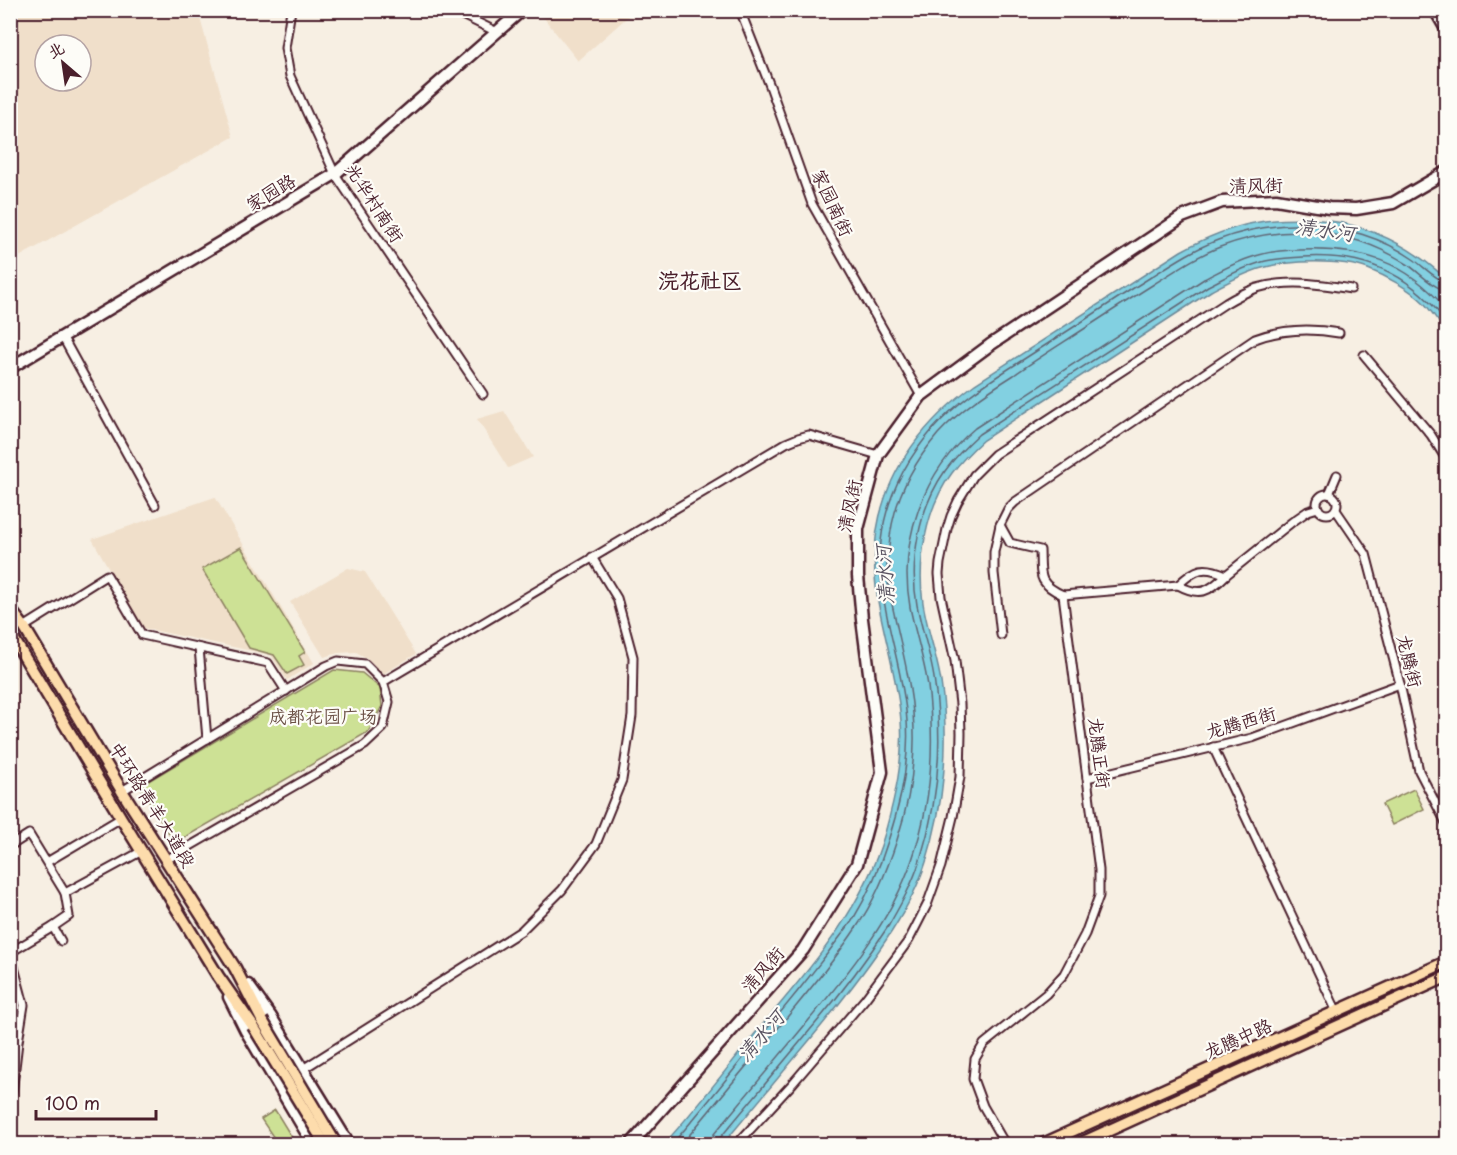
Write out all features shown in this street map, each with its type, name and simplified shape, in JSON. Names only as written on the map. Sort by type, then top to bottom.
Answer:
[{"type":"main road","name":"中环路青羊大道段","points":[[10,609],[24,627],[122,791],[235,968],[258,1023]]},
{"type":"main road","name":"中环路青羊大道段","points":[[10,633],[218,976],[258,1023]]},
{"type":"main road","name":"龙腾中路","points":[[1043,1144],[1446,962]]},
{"type":"main road","name":"龙腾中路","points":[[1079,1144],[1446,978]]},
{"type":"main road","points":[[258,1023],[325,1144]]},
{"type":"main road","points":[[258,1023],[336,1144]]},
{"type":"street","name":"光华村南街","points":[[291,10],[285,48],[290,76],[335,174],[483,394]]},
{"type":"street","points":[[452,10],[497,32]]},
{"type":"street","name":"家园路","points":[[10,368],[335,174],[522,10]]},
{"type":"street","name":"家园南街","points":[[741,10],[812,204],[921,396]]},
{"type":"street","points":[[1435,10],[1446,29]]},
{"type":"street","name":"清风街","points":[[631,1144],[803,950],[857,864],[882,772],[862,619],[858,576],[858,529],[878,455],[921,396],[990,345],[1182,217],[1222,202],[1275,199],[1329,208],[1356,209],[1394,203],[1446,172]]},
{"type":"street","points":[[737,1144],[865,999],[909,940],[927,905],[941,866],[960,777],[961,733],[955,661],[941,597],[939,574],[951,516],[974,475],[996,454],[1239,296],[1256,289],[1293,283],[1314,283],[1352,289]]},
{"type":"street","points":[[1001,635],[994,552],[1000,525],[1008,509],[1025,494],[1255,339],[1295,330],[1338,333]]},
{"type":"street","points":[[62,336],[155,505]]},
{"type":"street","points":[[1364,355],[1431,435],[1446,459]]},
{"type":"street","points":[[383,681],[798,438],[809,435],[878,455]]},
{"type":"street","points":[[1329,494],[1337,475]]},
{"type":"street","points":[[1325,494],[1337,500],[1336,510],[1331,514],[1325,514],[1318,508],[1317,501],[1325,494]]},
{"type":"street","points":[[994,552],[1002,544],[1010,543],[1040,550],[1043,580],[1046,586],[1063,595],[1179,585],[1190,591],[1204,591],[1216,585],[1292,522],[1308,511],[1318,508]]},
{"type":"street","name":"龙腾街","points":[[1336,510],[1366,554],[1400,684],[1419,771],[1446,823]]},
{"type":"street","points":[[1000,525],[1010,543]]},
{"type":"street","points":[[303,1069],[521,931],[562,890],[596,844],[622,780],[632,716],[633,657],[617,598],[592,557]]},
{"type":"street","points":[[1179,585],[1189,574],[1200,568],[1215,570],[1226,575]]},
{"type":"street","points":[[24,627],[107,574],[142,635],[268,663],[286,691]]},
{"type":"street","name":"龙腾正街","points":[[1005,1144],[983,1106],[973,1079],[975,1059],[984,1044],[1046,994],[1064,974],[1085,934],[1099,896],[1099,870],[1063,595]]},
{"type":"street","points":[[199,648],[207,739]]},
{"type":"street","points":[[122,791],[326,666],[338,661],[365,664],[383,681],[389,702],[383,728],[365,745],[166,860]]},
{"type":"street","name":"龙腾西街","points":[[1087,778],[1252,738],[1400,684]]},
{"type":"street","points":[[1213,747],[1337,1012]]},
{"type":"street","points":[[47,862],[121,818]]},
{"type":"street","points":[[10,846],[29,834],[65,893],[69,916],[10,952],[24,1005],[10,1110]]},
{"type":"street","points":[[65,893],[142,851]]},
{"type":"street","points":[[54,927],[61,941]]},
{"type":"street","points":[[235,968],[272,1017],[349,1144]]},
{"type":"street","points":[[218,976],[246,1031],[313,1144]]},
{"type":"shaded area","points":[[10,11],[198,11],[233,137],[19,257],[10,244]]},
{"type":"shaded area","points":[[542,11],[634,11],[578,61],[540,13]]},
{"type":"shaded area","points":[[504,411],[533,457],[508,468],[477,419]]},
{"type":"shaded area","points":[[215,497],[314,663],[287,680],[271,655],[143,628],[92,539]]},
{"type":"shaded area","points":[[348,568],[365,572],[416,654],[383,674],[367,658],[356,652],[324,657],[290,602]]},
{"type":"green space","points":[[241,547],[305,652],[299,656],[304,665],[287,674],[274,655],[249,648],[202,569]]},
{"type":"green space","name":"成都花园广场","points":[[334,670],[362,673],[380,688],[382,706],[368,732],[175,843],[140,786]]},
{"type":"green space","points":[[1414,789],[1424,809],[1392,825],[1382,804]]},
{"type":"green space","points":[[275,1110],[294,1141],[289,1144],[278,1144],[261,1119]]},
{"type":"water","name":"清水河","points":[[1310,219],[1343,223],[1385,237],[1411,251],[1435,269],[1446,279],[1446,332],[1424,303],[1412,293],[1398,283],[1368,269],[1330,262],[1273,265],[1242,275],[1211,291],[983,440],[967,456],[943,487],[925,535],[921,587],[941,682],[945,750],[937,818],[926,862],[915,889],[892,931],[854,985],[723,1144],[664,1144],[812,966],[847,916],[875,862],[895,792],[902,735],[897,691],[878,601],[875,567],[876,535],[882,506],[893,478],[908,452],[949,405],[975,384],[1181,251],[1216,234],[1244,225],[1275,220]]},
{"type":"district","name":"浣花社区","points":[[700,281]]}]
